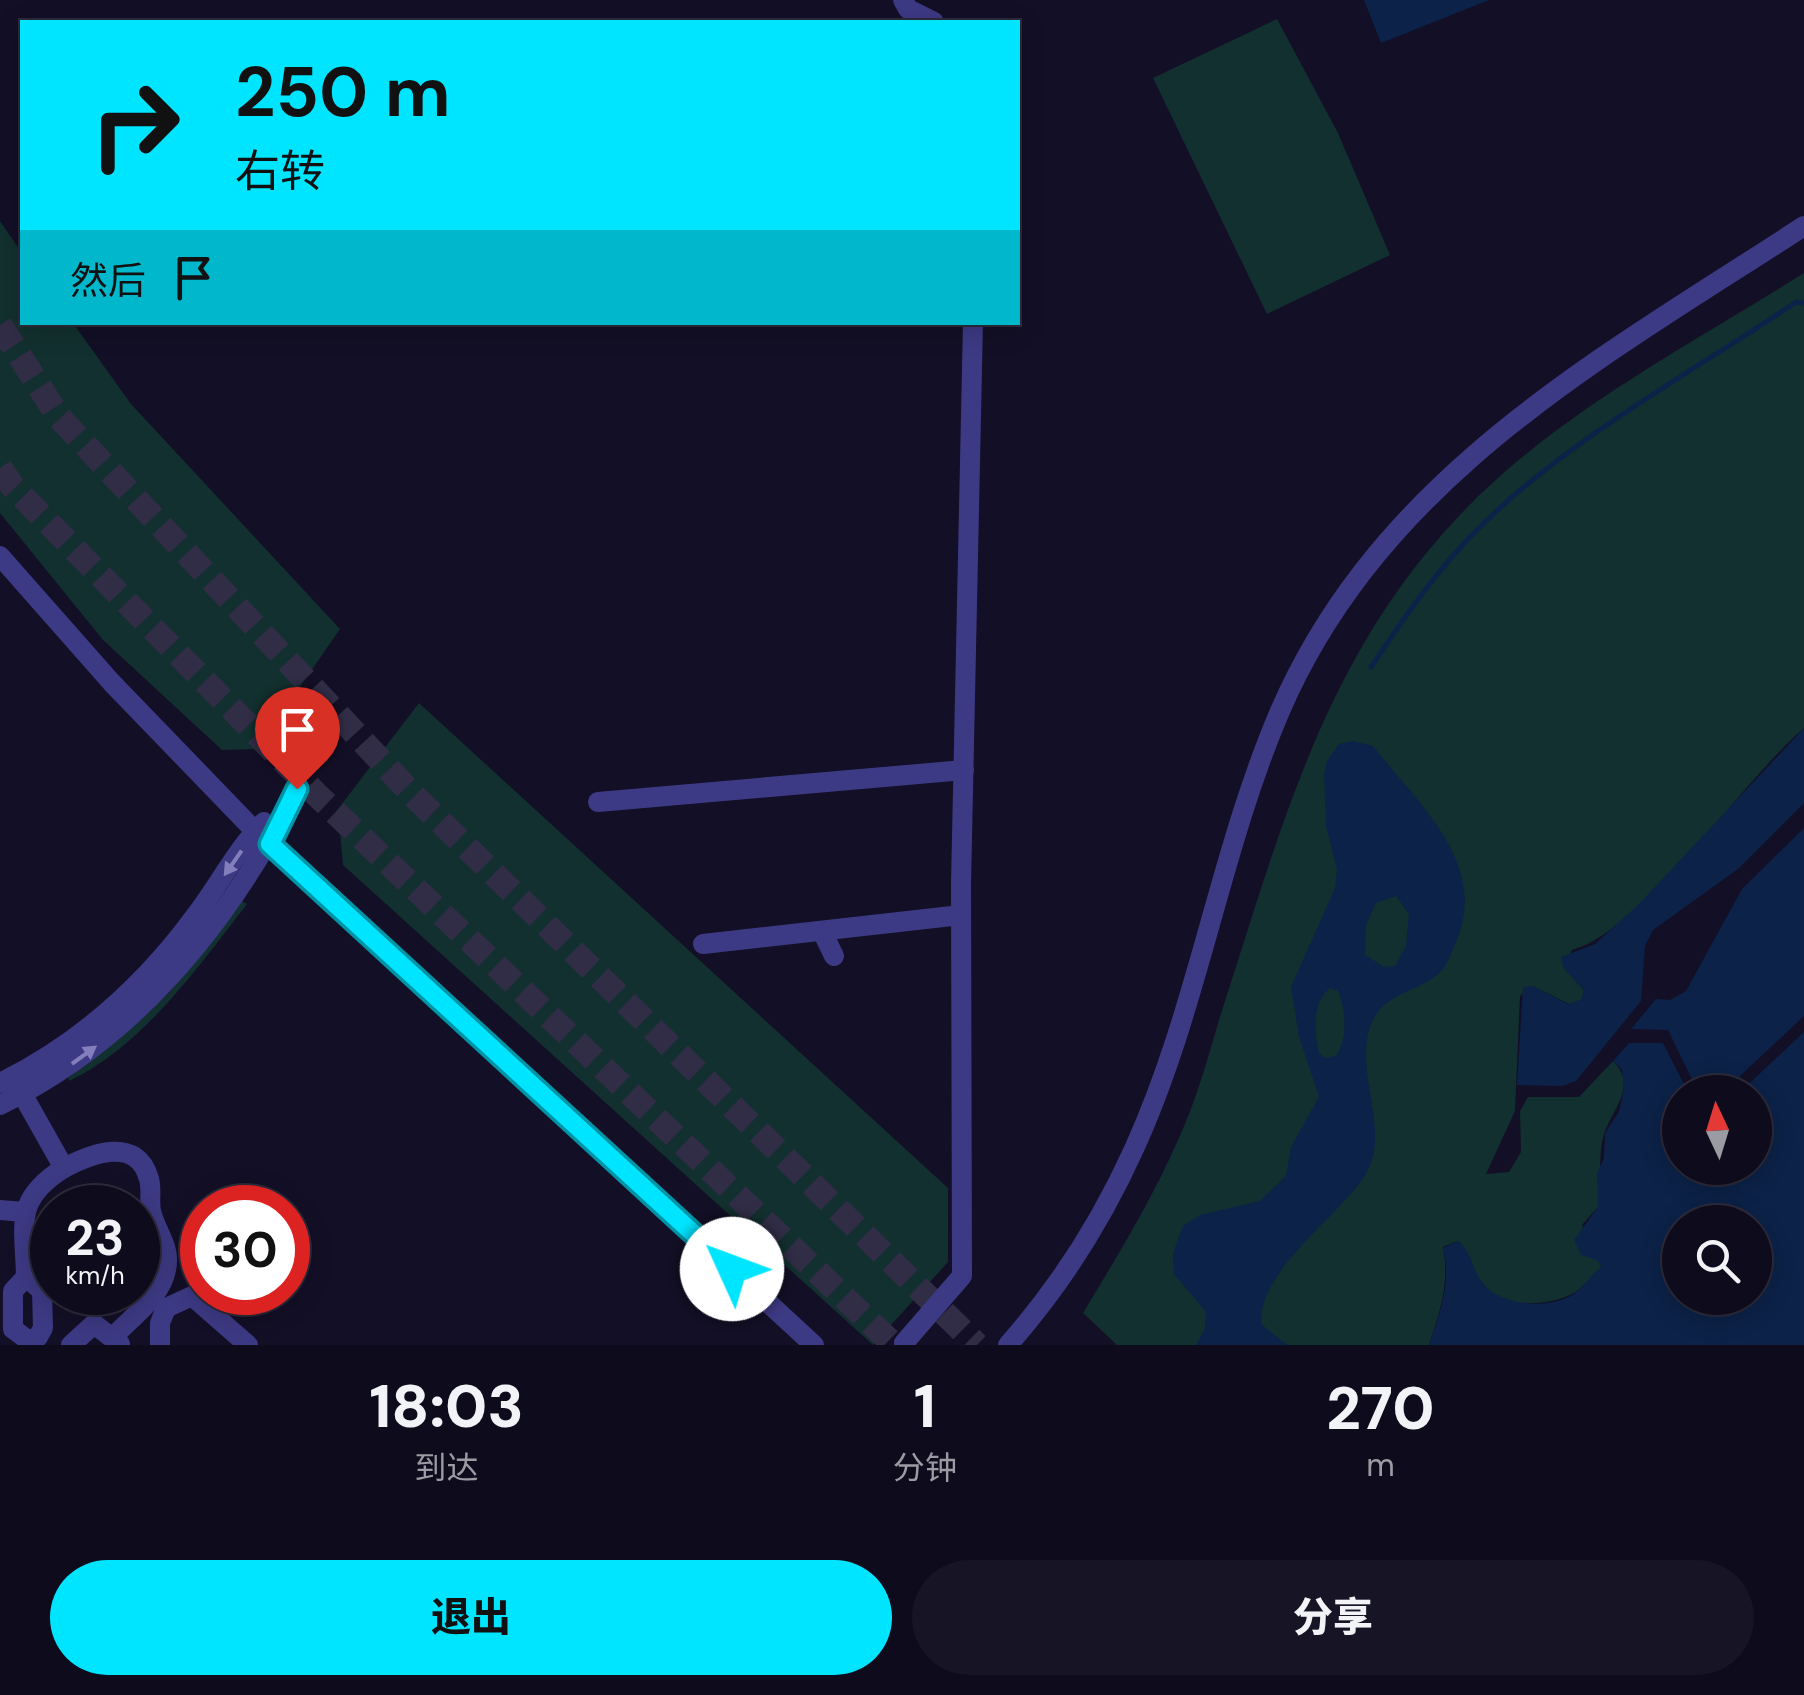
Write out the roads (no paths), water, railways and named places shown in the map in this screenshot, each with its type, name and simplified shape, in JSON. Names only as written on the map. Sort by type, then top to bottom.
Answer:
[{"type":"street","points":[[904,0],[908,8],[930,20]]},
{"type":"street","points":[[1008,1345],[1073,1264],[1135,1147],[1160,1083],[1258,767],[1307,658],[1346,595],[1432,490],[1486,441],[1541,398],[1804,226]]},
{"type":"street","points":[[904,1342],[962,1276],[961,915],[972,325]]},
{"type":"street","points":[[0,556],[112,683],[263,837],[814,1345]]},
{"type":"street","points":[[598,802],[964,770]]},
{"type":"street","points":[[0,1105],[11,1085],[69,1042],[153,969],[263,837]]},
{"type":"street","points":[[703,944],[961,915]]},
{"type":"street","points":[[822,931],[834,956]]},
{"type":"street","points":[[11,1085],[64,1168]]},
{"type":"street","points":[[26,1277],[24,1212],[38,1184],[102,1151],[115,1150],[136,1159],[148,1175],[152,1212],[165,1235],[168,1260],[160,1288],[118,1341],[94,1324],[71,1345]]},
{"type":"street","points":[[0,1210],[24,1212]]},
{"type":"street","points":[[160,1261],[168,1260]]},
{"type":"street","points":[[160,1345],[160,1323],[166,1308],[192,1296],[248,1345]]},
{"type":"water","points":[[1364,0],[1489,0],[1381,43]]},
{"type":"water","points":[[1804,728],[1804,803],[1738,869],[1653,930],[1645,946],[1641,1001],[1576,1081],[1562,1086],[1517,1085],[1523,987],[1533,986],[1568,1004],[1581,1000],[1584,990],[1563,967],[1561,957],[1595,944],[1639,904]]},
{"type":"water","points":[[1353,741],[1373,746],[1428,813],[1457,861],[1464,887],[1464,914],[1443,969],[1426,983],[1387,1003],[1372,1022],[1366,1059],[1374,1117],[1373,1155],[1356,1188],[1273,1283],[1264,1303],[1261,1324],[1287,1345],[1196,1345],[1205,1329],[1206,1312],[1174,1274],[1173,1253],[1183,1226],[1200,1215],[1260,1201],[1286,1176],[1291,1147],[1319,1097],[1299,1037],[1291,987],[1335,888],[1337,869],[1326,826],[1324,774],[1327,761],[1339,744]],"holes":[[[1396,896],[1409,914],[1406,946],[1395,966],[1384,967],[1365,955],[1366,925],[1376,903]],[[1330,988],[1338,991],[1341,999],[1344,1033],[1336,1056],[1325,1058],[1319,1053],[1316,1018],[1320,1001]]]},
{"type":"water","points":[[1804,828],[1804,1016],[1741,1075],[1690,1075],[1668,1030],[1631,1029],[1656,999],[1670,1000],[1686,991],[1742,889]]},
{"type":"water","points":[[1804,1032],[1804,1345],[1429,1345],[1445,1285],[1443,1248],[1458,1241],[1489,1290],[1514,1301],[1543,1303],[1570,1296],[1602,1267],[1597,1260],[1581,1255],[1574,1240],[1598,1207],[1597,1173],[1604,1158],[1605,1133],[1619,1112],[1624,1088],[1622,1070],[1613,1061],[1629,1043],[1663,1043],[1679,1075],[1662,1075],[1662,1185],[1772,1185],[1772,1075],[1758,1075]]},
{"type":"waterway","points":[[1371,667],[1457,551],[1532,480],[1663,387],[1796,302],[1804,303]]},
{"type":"tunnel","points":[[0,325],[58,416],[412,794],[977,1345]]},
{"type":"tunnel","points":[[0,468],[13,487],[317,795],[894,1345]]}]
